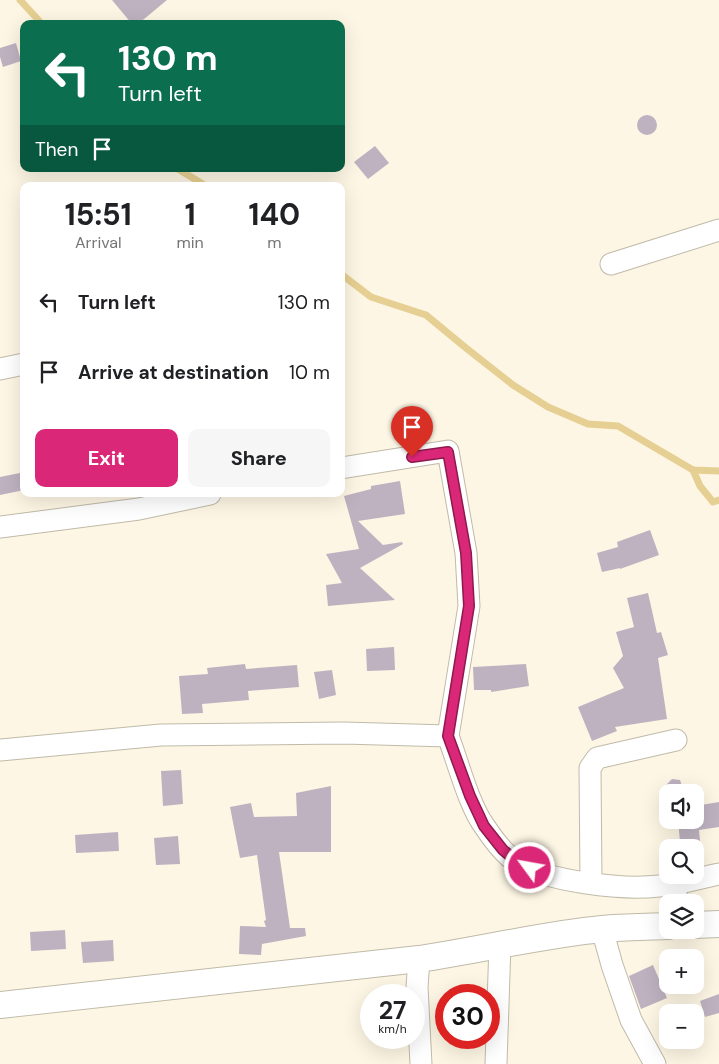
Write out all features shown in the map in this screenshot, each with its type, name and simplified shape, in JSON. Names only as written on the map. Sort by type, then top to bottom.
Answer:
[{"type":"street","points":[[611,264],[719,230]]},
{"type":"street","points":[[0,369],[20,365]]},
{"type":"street","points":[[345,467],[448,452],[466,553],[469,606],[448,736],[470,796],[484,826],[503,850],[516,861],[544,875],[591,883],[640,886],[676,893],[719,874]]},
{"type":"street","points":[[0,526],[139,509],[196,497]]},
{"type":"street","points":[[0,750],[160,735],[344,733],[448,736]]},
{"type":"street","points":[[591,883],[590,768],[597,758],[676,740]]},
{"type":"street","points":[[704,925],[719,924]]},
{"type":"street","points":[[0,1005],[419,959],[500,944],[602,929],[659,926]]},
{"type":"street","points":[[602,929],[631,1020],[655,1064]]},
{"type":"street","points":[[496,1064],[500,944]]},
{"type":"street","points":[[419,959],[417,986],[421,1064]]},
{"type":"building","points":[[112,0],[167,0],[143,20],[129,20]]},
{"type":"building","points":[[16,43],[20,61],[3,67],[0,48]]},
{"type":"building","points":[[647,115],[654,118],[657,125],[654,132],[647,135],[640,132],[637,125],[640,118]]},
{"type":"building","points":[[375,146],[389,163],[368,179],[354,162]]},
{"type":"building","points":[[20,473],[20,491],[0,495],[0,477]]},
{"type":"building","points":[[400,481],[405,514],[358,521],[383,545],[402,542],[403,544],[360,568],[395,600],[328,606],[326,585],[342,583],[326,554],[359,549],[344,497],[371,489],[371,486]]},
{"type":"building","points":[[650,530],[659,555],[620,569],[602,572],[597,553],[618,547],[617,542]]},
{"type":"building","points":[[648,593],[657,633],[661,632],[668,655],[658,658],[667,719],[615,727],[617,731],[592,741],[578,707],[624,688],[613,668],[623,656],[616,632],[634,627],[627,598]]},
{"type":"building","points":[[394,647],[395,670],[367,671],[366,649]]},
{"type":"building","points":[[245,664],[246,669],[297,665],[299,687],[248,691],[249,700],[202,704],[203,713],[182,714],[179,676],[208,674],[207,668]]},
{"type":"building","points":[[526,664],[529,686],[491,692],[491,690],[474,690],[473,667]]},
{"type":"building","points":[[332,670],[336,695],[319,699],[314,672]]},
{"type":"building","points":[[181,770],[183,804],[163,806],[161,771]]},
{"type":"building","points":[[672,779],[680,780],[681,784],[667,784]]},
{"type":"building","points":[[331,786],[331,852],[279,852],[290,928],[305,928],[306,936],[262,944],[261,955],[239,954],[240,926],[266,927],[264,921],[266,920],[257,855],[240,858],[230,807],[251,803],[254,817],[297,816],[296,793]]},
{"type":"building","points":[[719,802],[719,827],[699,830],[700,839],[680,839],[679,829],[704,829],[704,804]]},
{"type":"building","points":[[118,832],[119,851],[76,853],[75,835]]},
{"type":"building","points":[[178,836],[180,864],[156,865],[154,838]]},
{"type":"building","points":[[65,930],[66,949],[31,951],[30,932]]},
{"type":"building","points":[[113,940],[114,961],[83,963],[81,942]]},
{"type":"building","points":[[653,965],[659,979],[659,994],[665,994],[667,998],[641,1009],[629,976]]},
{"type":"building","points":[[719,994],[719,1013],[705,1017],[704,1004],[701,1004],[700,1001]]},
{"type":"waterway","points":[[20,0],[38,20]]},
{"type":"waterway","points":[[183,172],[199,182]]},
{"type":"waterway","points":[[345,277],[371,297],[426,315],[513,385],[548,407],[588,424],[618,426],[693,470],[719,471]]},
{"type":"waterway","points":[[693,470],[700,486],[713,502],[719,500]]},
{"type":"route","points":[[412,457],[448,452],[466,553],[469,606],[448,736],[470,796],[484,826],[503,850],[516,861],[530,868]]}]
